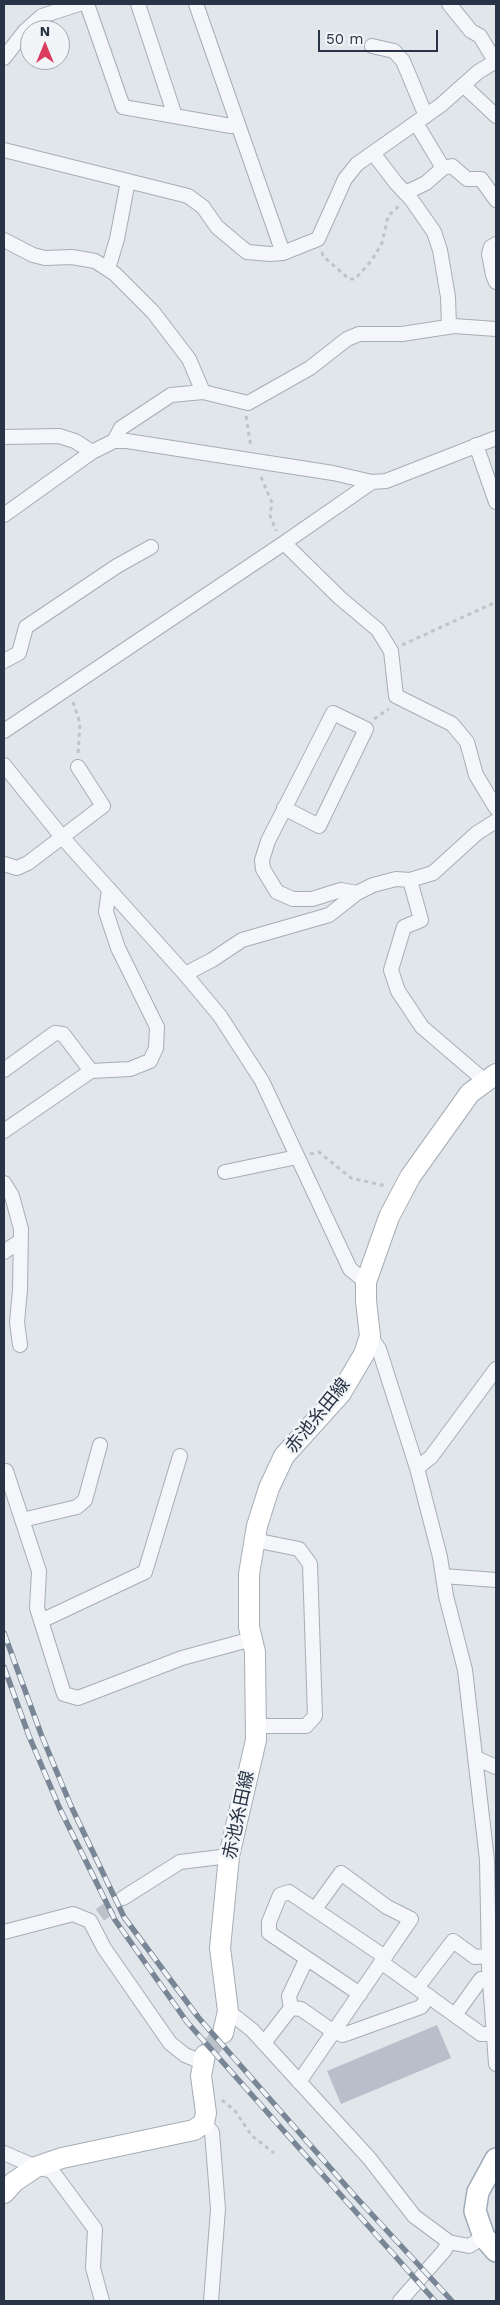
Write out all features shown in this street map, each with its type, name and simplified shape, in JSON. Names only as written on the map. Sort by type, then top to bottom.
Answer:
[{"type":"main road","name":"赤池糸田線","points":[[223,2032],[228,2011],[220,1948],[229,1856],[256,1740],[257,1726],[255,1652],[249,1627],[249,1574],[257,1526],[269,1488],[284,1456],[341,1393],[364,1354],[370,1336],[366,1282],[389,1217],[402,1192],[470,1093],[491,1077]]},
{"type":"main road","points":[[4,2193],[14,2182],[36,2167],[62,2158],[194,2130],[204,2123],[206,2113],[201,2076],[203,2058]]},
{"type":"main road","points":[[491,2246],[475,2211],[478,2192],[496,2159]]},
{"type":"street","points":[[4,58],[26,31],[42,16],[79,4]]},
{"type":"street","points":[[87,4],[122,107],[232,126],[238,124]]},
{"type":"street","points":[[138,4],[175,116]]},
{"type":"street","points":[[196,4],[283,253]]},
{"type":"street","points":[[4,150],[188,196],[203,207],[217,227],[247,252],[283,253],[318,239],[345,179],[357,164],[421,119],[478,72],[496,61],[480,36],[471,31],[449,4]]},
{"type":"street","points":[[372,46],[394,51],[403,61],[421,119],[443,168]]},
{"type":"street","points":[[463,85],[496,116]]},
{"type":"street","points":[[373,153],[434,232],[440,250],[448,297],[450,327]]},
{"type":"street","points":[[407,195],[426,183],[443,168],[452,166],[467,179],[481,179],[496,200]]},
{"type":"street","points":[[108,269],[128,181]]},
{"type":"street","points":[[4,240],[33,256],[45,258],[72,257],[95,261],[108,269],[159,320],[189,359],[203,392]]},
{"type":"street","points":[[496,244],[491,247],[489,254],[496,282]]},
{"type":"street","points":[[114,441],[121,428],[171,395],[203,392],[248,403],[310,368],[347,339],[359,334],[402,334],[450,327],[496,329]]},
{"type":"street","points":[[4,437],[58,436],[75,441],[92,452]]},
{"type":"street","points":[[4,515],[92,452],[114,441],[128,441],[254,461],[372,482],[386,481],[496,438]]},
{"type":"street","points":[[476,445],[496,502]]},
{"type":"street","points":[[4,731],[284,544],[372,482]]},
{"type":"street","points":[[284,544],[340,598],[378,630],[390,651],[396,696],[410,705],[452,724],[467,742],[476,775],[496,808]]},
{"type":"street","points":[[4,661],[18,653],[26,627],[117,566],[151,547]]},
{"type":"street","points":[[284,808],[319,826],[366,729],[332,713],[284,808],[268,841],[262,860],[263,869],[277,892],[293,898],[312,899],[341,890],[357,893]]},
{"type":"street","points":[[4,765],[62,837],[185,974],[220,1016],[262,1081],[350,1269],[366,1282]]},
{"type":"street","points":[[4,864],[17,868],[28,863],[103,806],[78,767]]},
{"type":"street","points":[[185,974],[242,940],[329,915],[357,893],[373,885],[396,878],[410,880],[433,873],[477,833],[496,821]]},
{"type":"street","points":[[410,880],[421,920],[404,927],[390,970],[398,991],[422,1028],[491,1077]]},
{"type":"street","points":[[4,1131],[91,1071],[130,1069],[150,1061],[156,1048],[157,1027],[118,948],[106,912],[109,889]]},
{"type":"street","points":[[4,1070],[55,1033],[62,1034],[91,1071]]},
{"type":"street","points":[[224,1172],[298,1157]]},
{"type":"street","points":[[4,1183],[21,1229],[17,1322],[20,1345]]},
{"type":"street","points":[[4,1252],[20,1241]]},
{"type":"street","points":[[370,1336],[379,1349],[417,1468],[440,1557],[465,1670],[487,1860],[490,1979],[496,2064]]},
{"type":"street","points":[[417,1468],[431,1457],[496,1368]]},
{"type":"street","points":[[22,1520],[77,1508],[85,1500],[100,1445]]},
{"type":"street","points":[[41,1621],[145,1572],[180,1456]]},
{"type":"street","points":[[6,1471],[39,1571],[37,1608],[64,1694],[78,1698],[182,1658],[252,1639]]},
{"type":"street","points":[[254,1540],[299,1549],[310,1564],[315,1716],[306,1726],[257,1726]]},
{"type":"street","points":[[443,1576],[496,1580]]},
{"type":"street","points":[[476,1758],[496,1766]]},
{"type":"street","points":[[123,1898],[180,1862],[191,1859],[229,1856]]},
{"type":"street","points":[[299,2082],[411,1919],[387,1907],[340,1873],[315,1909]]},
{"type":"street","points":[[360,1994],[306,1960],[269,1933],[269,1922],[280,1895],[289,1892],[315,1909],[481,2034],[494,2034]]},
{"type":"street","points":[[4,1932],[72,1914],[95,1918],[104,1948],[170,2043],[185,2055],[203,2058]]},
{"type":"street","points":[[291,2008],[301,2009],[334,2032],[343,2036],[421,2007],[423,1992],[453,1941],[475,1957],[489,1956]]},
{"type":"street","points":[[264,2043],[291,2008],[289,1996],[306,1960]]},
{"type":"street","points":[[455,2015],[481,1979],[490,1979]]},
{"type":"street","points":[[228,2011],[252,2030],[369,2158],[414,2216],[449,2242],[469,2246],[491,2246]]},
{"type":"street","points":[[204,2123],[212,2132],[218,2209],[211,2301]]},
{"type":"street","points":[[4,2153],[36,2167],[52,2170],[95,2229],[93,2268],[102,2301]]},
{"type":"street","points":[[400,2301],[444,2251],[449,2242]]},
{"type":"path","points":[[318,239],[323,256],[349,279],[355,279],[372,260],[382,243],[388,216],[407,195]]},
{"type":"path","points":[[248,403],[246,418],[254,461],[272,503],[270,515],[275,530],[284,544]]},
{"type":"path","points":[[390,651],[496,602]]},
{"type":"path","points":[[70,686],[80,723],[78,767]]},
{"type":"path","points":[[366,729],[376,715],[389,709],[410,705]]},
{"type":"path","points":[[298,1157],[319,1152],[351,1178],[402,1192]]},
{"type":"path","points":[[203,2092],[217,2096],[236,2111],[252,2136],[274,2153]]},
{"type":"building","points":[[437,2025],[451,2058],[341,2104],[327,2071]]},
{"type":"tunnel","points":[[100,1915],[123,1898]]},
{"type":"tunnel","points":[[205,2055],[223,2033]]},
{"type":"railway","points":[[4,1633],[41,1734],[71,1806],[124,1917],[198,2017],[354,2195],[452,2301]]},
{"type":"railway","points":[[4,1667],[29,1736],[60,1809],[115,1920],[187,2022],[435,2301]]}]
